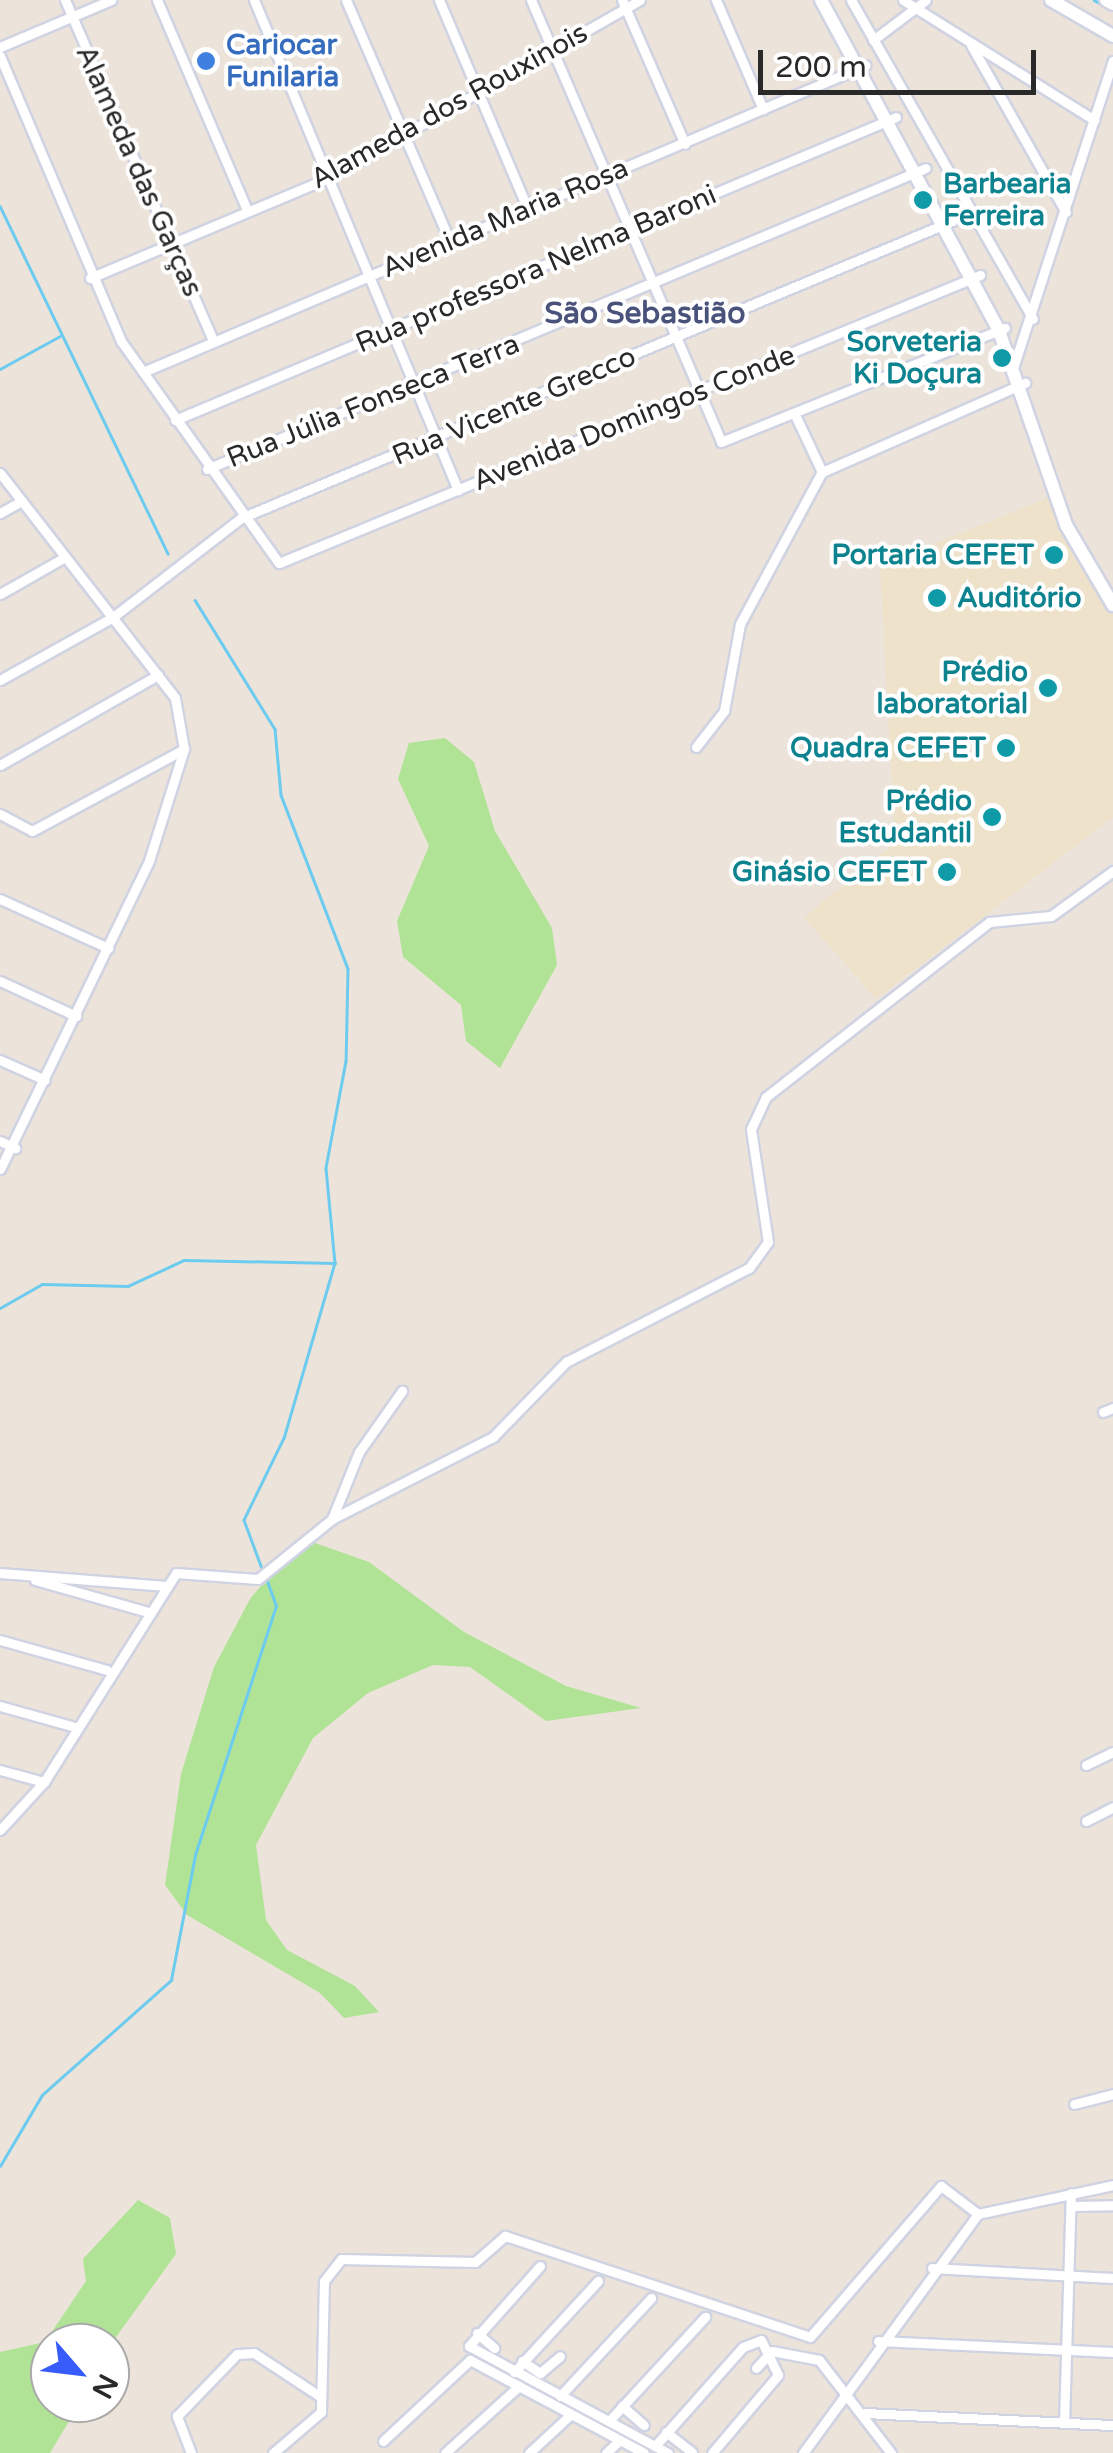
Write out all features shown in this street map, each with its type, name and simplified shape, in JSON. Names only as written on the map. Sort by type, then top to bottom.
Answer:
[{"type":"main road","points":[[821,0],[864,67]]},
{"type":"main road","points":[[829,0],[922,169],[1002,329],[1052,478],[1092,580],[1113,605]]},
{"type":"main road","points":[[1051,0],[1113,36]]},
{"type":"main road","points":[[1106,0],[1113,4]]},
{"type":"street","name":"Alameda das Garças","points":[[65,0],[213,341]]},
{"type":"street","points":[[0,48],[112,0]]},
{"type":"street","points":[[157,0],[247,210]]},
{"type":"street","points":[[254,0],[458,490]]},
{"type":"street","points":[[346,0],[450,241]]},
{"type":"street","points":[[439,0],[527,207]]},
{"type":"street","points":[[530,0],[608,174],[716,437],[734,443],[1002,329]]},
{"type":"street","name":"Alameda dos Rouxinois","points":[[90,278],[328,178],[624,4],[640,0]]},
{"type":"street","points":[[716,0],[763,109]]},
{"type":"street","points":[[852,0],[1033,320]]},
{"type":"street","points":[[903,0],[1094,120]]},
{"type":"street","points":[[872,40],[919,10],[926,0]]},
{"type":"street","points":[[624,4],[685,144]]},
{"type":"street","points":[[970,43],[1066,212]]},
{"type":"street","points":[[0,56],[90,278],[143,372],[241,518]]},
{"type":"street","points":[[1016,364],[1113,61]]},
{"type":"street","name":"Avenida Maria Rosa","points":[[143,372],[864,67]]},
{"type":"street","points":[[1102,96],[1113,102]]},
{"type":"street","name":"Rua professora Nelma Baroni","points":[[175,420],[893,118]]},
{"type":"street","name":"Rua Júlia Fonseca Terra","points":[[207,469],[922,169]]},
{"type":"street","name":"Rua Vicente Grecco","points":[[0,680],[113,617],[241,518],[948,223]]},
{"type":"street","name":"Avenida Domingos Conde","points":[[241,518],[274,560],[289,562],[976,277]]},
{"type":"street","points":[[696,747],[724,711],[740,624],[822,472],[1022,384]]},
{"type":"street","points":[[796,418],[822,472]]},
{"type":"street","points":[[0,473],[158,675],[183,721],[184,748],[170,808],[15,1148],[0,1169]]},
{"type":"street","points":[[0,513],[22,501]]},
{"type":"street","points":[[0,594],[66,557]]},
{"type":"street","points":[[0,765],[158,675]]},
{"type":"street","points":[[0,814],[32,832],[184,748]]},
{"type":"street","points":[[0,1830],[44,1782],[107,1670],[166,1586],[182,1571],[258,1578],[332,1519],[492,1437],[591,1346],[749,1268],[768,1242],[751,1129],[766,1097],[989,922],[1051,916],[1113,870]]},
{"type":"street","points":[[0,899],[108,948]]},
{"type":"street","points":[[0,981],[76,1016]]},
{"type":"street","points":[[0,1060],[46,1080]]},
{"type":"street","points":[[0,1141],[15,1148]]},
{"type":"street","points":[[332,1519],[359,1452],[402,1391]]},
{"type":"street","points":[[0,1573],[166,1586]]},
{"type":"street","points":[[13,1574],[148,1612]]},
{"type":"street","points":[[0,1640],[107,1670]]},
{"type":"street","points":[[0,1706],[75,1726]]},
{"type":"street","points":[[1086,1765],[1113,1752]]},
{"type":"street","points":[[0,1770],[44,1782]]},
{"type":"street","points":[[1086,1820],[1113,1807]]},
{"type":"street","points":[[1074,2104],[1113,2094]]},
{"type":"street","points":[[803,2453],[932,2268],[978,2214],[1113,2185]]},
{"type":"street","points":[[273,2453],[321,2412],[324,2281],[341,2260],[475,2262],[506,2236],[810,2337],[942,2186],[978,2214]]},
{"type":"street","points":[[1064,2422],[1074,2206],[1070,2194]]},
{"type":"street","points":[[1074,2206],[1113,2205]]},
{"type":"street","points":[[540,2266],[477,2333],[472,2350],[668,2453]]},
{"type":"street","points":[[932,2268],[1113,2278]]},
{"type":"street","points":[[514,2372],[598,2281]]},
{"type":"street","points":[[560,2396],[651,2298]]},
{"type":"street","points":[[609,2421],[705,2317]]},
{"type":"street","points":[[477,2333],[494,2348]]},
{"type":"street","points":[[656,2446],[750,2341],[772,2351],[819,2360],[865,2413],[891,2453]]},
{"type":"street","points":[[878,2342],[1113,2352]]},
{"type":"street","points":[[756,2368],[772,2351]]},
{"type":"street","points":[[712,2453],[774,2384],[772,2351]]},
{"type":"street","points":[[190,2453],[177,2416],[237,2354],[254,2354],[321,2397]]},
{"type":"street","points":[[522,2361],[540,2373],[560,2356]]},
{"type":"street","points":[[384,2441],[464,2362],[519,2386],[644,2453]]},
{"type":"street","points":[[445,2453],[519,2386]]},
{"type":"street","points":[[622,2406],[644,2425]]},
{"type":"street","points":[[865,2413],[1113,2425]]},
{"type":"street","points":[[529,2453],[570,2415]]},
{"type":"street","points":[[666,2432],[692,2452]]},
{"type":"street","points":[[606,2453],[620,2440]]},
{"type":"shaded area","points":[[1055,495],[1113,599],[1113,817],[876,999],[804,917],[895,843],[880,566]]},
{"type":"green space","points":[[445,738],[474,762],[495,831],[552,928],[557,965],[500,1068],[466,1041],[461,1005],[403,957],[397,921],[429,846],[398,779],[409,743]]},
{"type":"green space","points":[[301,1538],[369,1562],[464,1632],[566,1686],[641,1708],[546,1721],[470,1667],[433,1665],[368,1693],[313,1738],[256,1845],[266,1920],[287,1950],[355,1986],[379,2012],[344,2018],[320,1993],[187,1915],[165,1885],[181,1774],[214,1667],[250,1599]]},
{"type":"green space","points":[[138,2200],[170,2218],[176,2254],[126,2323],[58,2323],[86,2281],[83,2259]]},
{"type":"green space","points":[[30,2345],[30,2423],[68,2423],[50,2453],[0,2453],[0,2352]]},
{"type":"waterway","points":[[1094,0],[1103,5]]},
{"type":"waterway","points":[[0,206],[168,553]]},
{"type":"waterway","points":[[0,369],[60,336]]},
{"type":"waterway","points":[[195,600],[275,729],[281,795],[348,969],[346,1061],[326,1168],[335,1263],[284,1438],[244,1520],[263,1571]]},
{"type":"waterway","points":[[0,1308],[42,1284],[128,1286],[184,1260],[335,1263]]},
{"type":"waterway","points":[[0,2166],[42,2095],[171,1980],[195,1855],[276,1606],[266,1579]]},
{"type":"place","name":"Cariocar Funilaria","points":[[206,61]]},
{"type":"place","name":"Barbearia Ferreira","points":[[923,200]]},
{"type":"place","name":"Sorveteria Ki Doçura","points":[[1002,358]]},
{"type":"place","name":"Portaria CEFET","points":[[1054,555]]},
{"type":"place","name":"Auditório","points":[[937,598]]},
{"type":"place","name":"Prédio laboratorial","points":[[1048,688]]},
{"type":"place","name":"Quadra CEFET","points":[[1006,748]]},
{"type":"place","name":"Prédio Estudantil","points":[[992,817]]},
{"type":"place","name":"Ginásio CEFET","points":[[947,872]]},
{"type":"district","name":"São Sebastião","points":[[645,314]]}]
